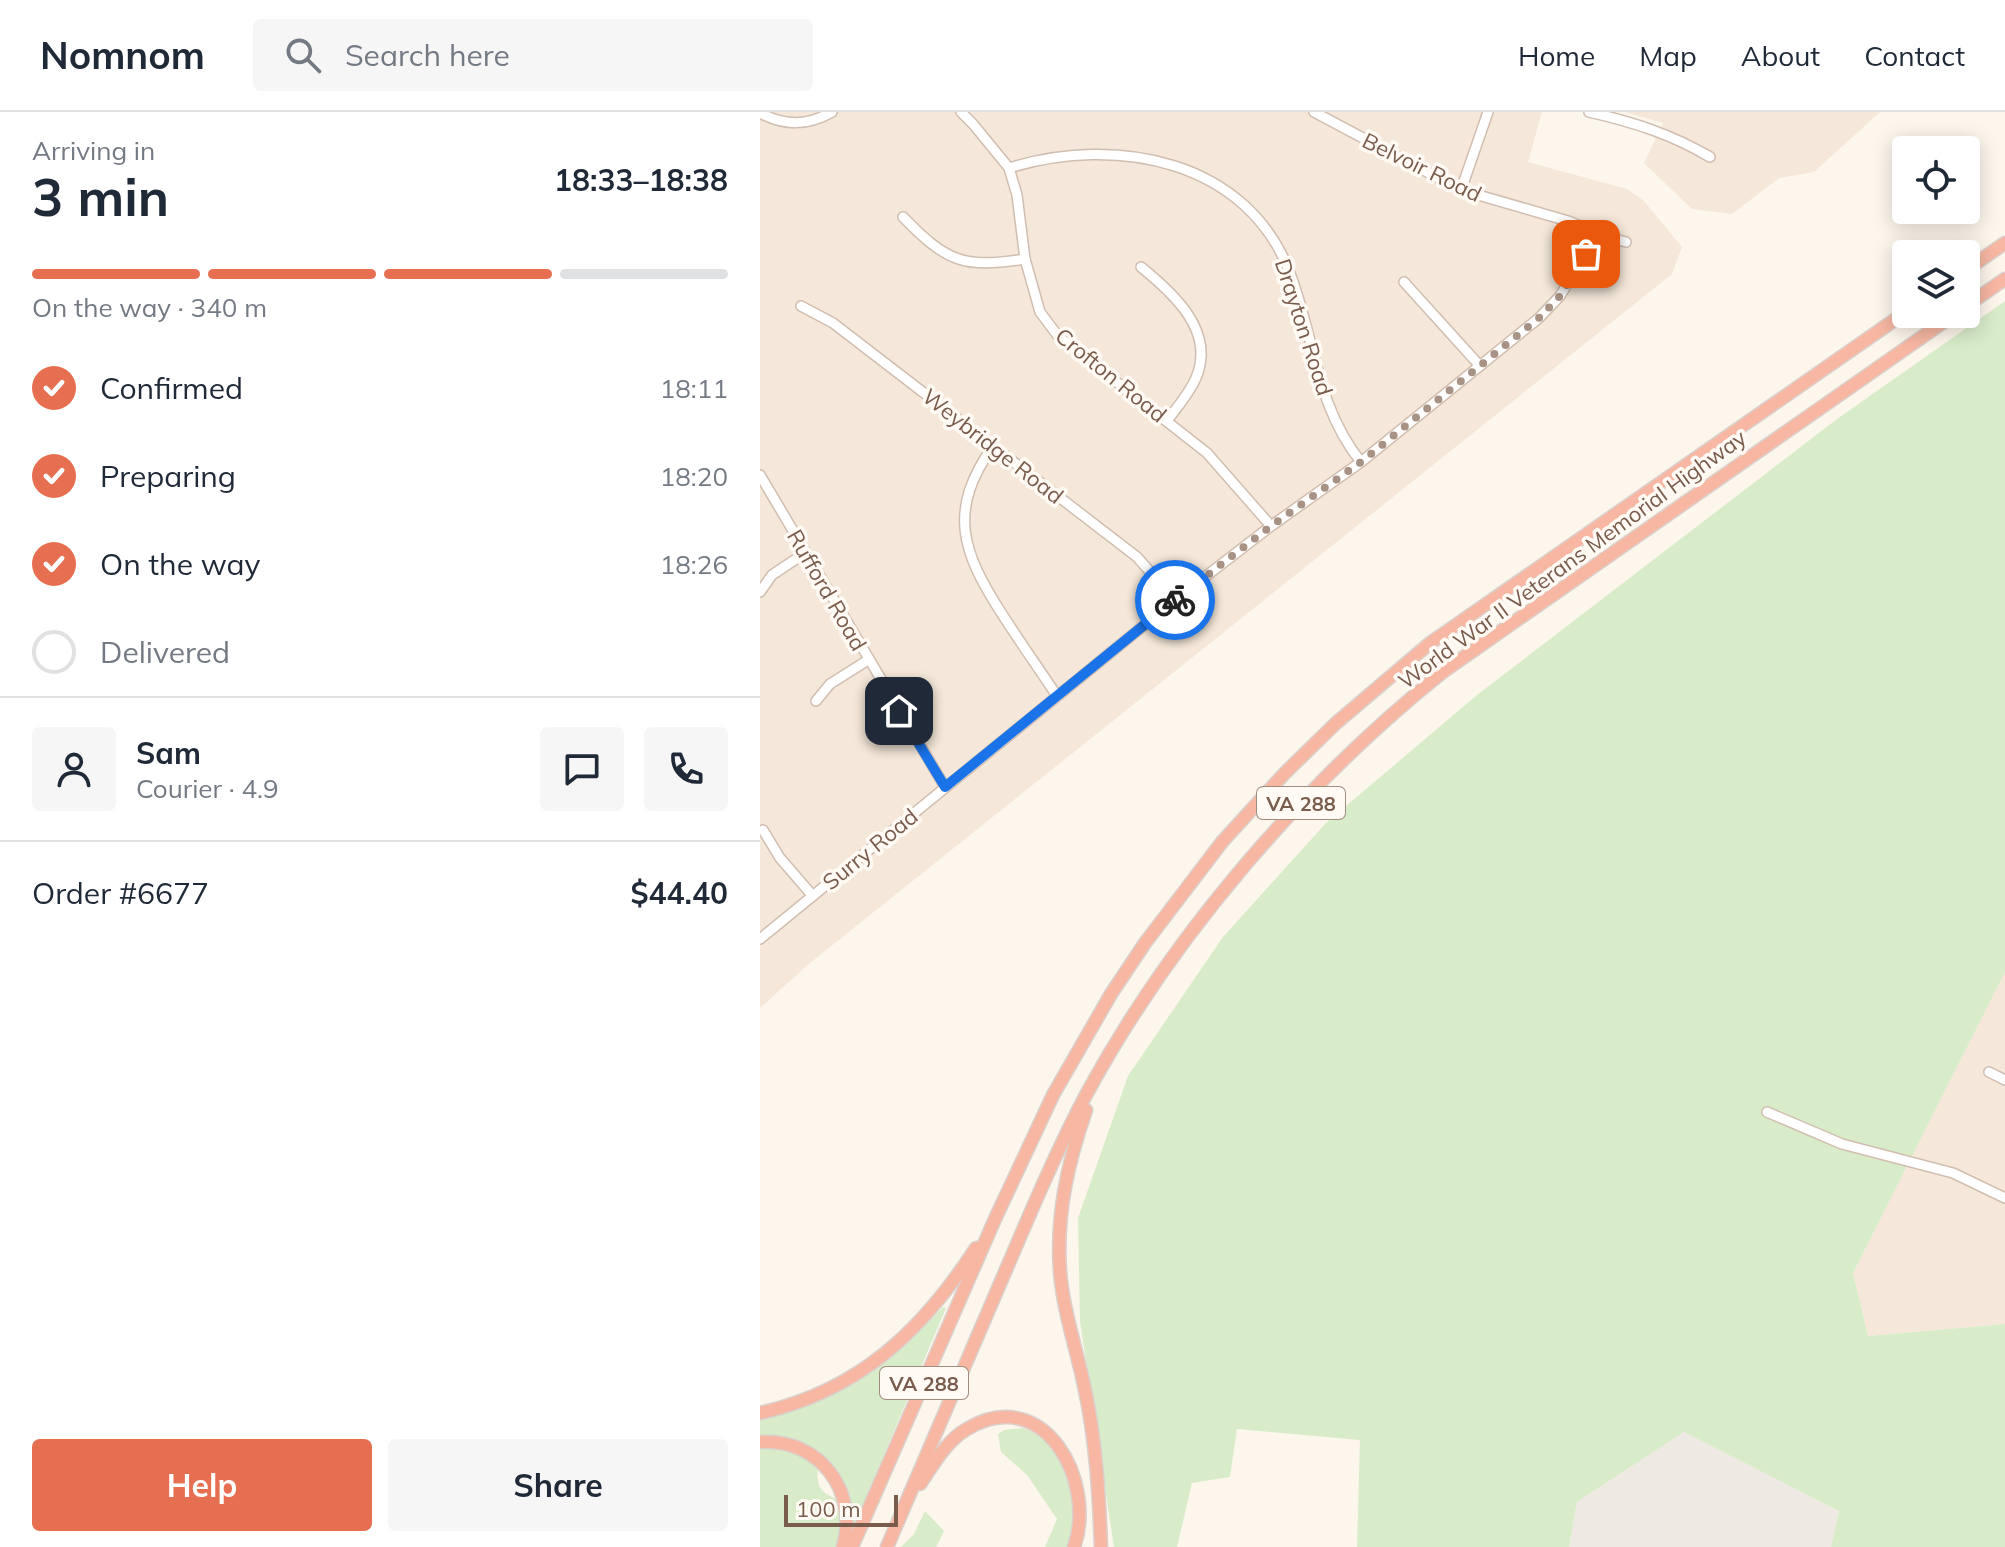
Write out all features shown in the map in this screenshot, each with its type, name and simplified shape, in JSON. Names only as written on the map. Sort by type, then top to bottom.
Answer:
[{"type":"highway","points":[[1980,260],[2005,243]]},
{"type":"highway","points":[[1980,296],[2005,279]]},
{"type":"highway","name":"World War II Veterans Memorial Highway","points":[[852,1547],[995,1219],[1053,1095],[1111,994],[1199,871],[1285,773],[1368,694],[1429,644],[1892,322]]},
{"type":"highway","name":"World War II Veterans Memorial Highway","points":[[887,1547],[1040,1191],[1087,1094],[1159,979],[1215,902],[1325,776],[1398,708],[1508,624],[1935,328]]},
{"type":"highway","points":[[1087,1094],[1086,1110],[1075,1142],[1063,1197],[1060,1270],[1091,1427],[1101,1547]]},
{"type":"highway","points":[[760,1413],[824,1391],[884,1355],[937,1304],[995,1219]]},
{"type":"highway","points":[[902,1510],[957,1435],[986,1420],[1020,1420],[1049,1434],[1069,1462],[1076,1479],[1080,1509],[1074,1547]]},
{"type":"highway","points":[[760,1442],[780,1442],[806,1451],[831,1471],[841,1490],[846,1511],[843,1547]]},
{"type":"street","points":[[760,113],[802,124],[832,112]]},
{"type":"street","name":"Crofton Road","points":[[961,112],[1009,168],[1017,195],[1025,259],[1040,312],[1058,336],[1207,453],[1271,526]]},
{"type":"street","name":"Belvoir Road","points":[[1314,112],[1461,190],[1568,221],[1626,242]]},
{"type":"street","points":[[1461,190],[1488,112]]},
{"type":"street","points":[[1589,112],[1658,130],[1710,157]]},
{"type":"street","name":"Drayton Road","points":[[1009,168],[1072,155],[1132,155],[1201,176],[1241,203],[1266,229],[1284,259],[1300,302],[1324,394],[1346,440],[1361,462]]},
{"type":"street","points":[[903,217],[931,245],[953,258],[977,263],[1025,259]]},
{"type":"street","name":"Surry Road","points":[[760,939],[1175,600],[1361,462],[1539,318],[1560,296],[1598,233]]},
{"type":"street","points":[[1141,267],[1180,300],[1198,338],[1200,362],[1195,380],[1167,421]]},
{"type":"street","points":[[1404,282],[1480,366]]},
{"type":"street","name":"Weybridge Road","points":[[801,306],[833,323],[1137,557],[1175,600]]},
{"type":"street","points":[[993,446],[969,489],[965,514],[967,542],[975,566],[997,606],[1057,696]]},
{"type":"street","name":"Rufford Road","points":[[760,475],[945,787]]},
{"type":"street","points":[[760,592],[772,575],[805,553]]},
{"type":"street","points":[[816,701],[830,684],[868,660]]},
{"type":"street","points":[[763,830],[780,858],[812,895]]},
{"type":"street","points":[[1989,1072],[2005,1080]]},
{"type":"street","points":[[1767,1112],[1842,1144],[1953,1173],[2005,1198]]},
{"type":"shaded area","points":[[760,112],[1542,112],[1528,162],[1627,189],[1643,200],[1682,247],[1672,274],[810,963],[760,1008]]},
{"type":"shaded area","points":[[1624,112],[1880,112],[1814,172],[1779,178],[1732,214],[1692,209],[1644,163],[1663,123]]},
{"type":"shaded area","points":[[2005,972],[2005,1324],[1868,1336],[1853,1273]]},
{"type":"shaded area","points":[[1684,1432],[1839,1511],[1831,1547],[1569,1547],[1577,1502]]},
{"type":"green space","points":[[2005,301],[2005,972],[1853,1273],[1868,1336],[2005,1324],[2005,1547],[1831,1547],[1839,1511],[1684,1432],[1577,1502],[1569,1547],[1357,1547],[1360,1440],[1237,1429],[1230,1477],[1192,1483],[1177,1547],[1114,1547],[1080,1321],[1078,1218],[1128,1076],[1223,937],[1326,823],[1477,695],[1837,419],[1967,328],[1980,328],[1980,319]]},
{"type":"green space","points":[[943,1307],[946,1308],[850,1535],[848,1498],[836,1476],[784,1440],[784,1437],[760,1436],[760,1419],[812,1402],[860,1377],[903,1345]]},
{"type":"green space","points":[[1022,1428],[1039,1435],[1053,1446],[1063,1460],[1073,1494],[1067,1547],[1045,1547],[1057,1519],[1027,1475],[1001,1452],[998,1434],[1004,1430]]},
{"type":"green space","points":[[760,1447],[793,1451],[818,1466],[821,1488],[840,1500],[842,1516],[836,1547],[760,1547]]},
{"type":"green space","points":[[925,1511],[944,1531],[936,1547],[901,1547],[914,1534]]},
{"type":"way so far","points":[[1175,600],[1361,462],[1539,318],[1560,296],[1586,254]]},
{"type":"route","points":[[899,711],[945,787],[1175,600]]}]
